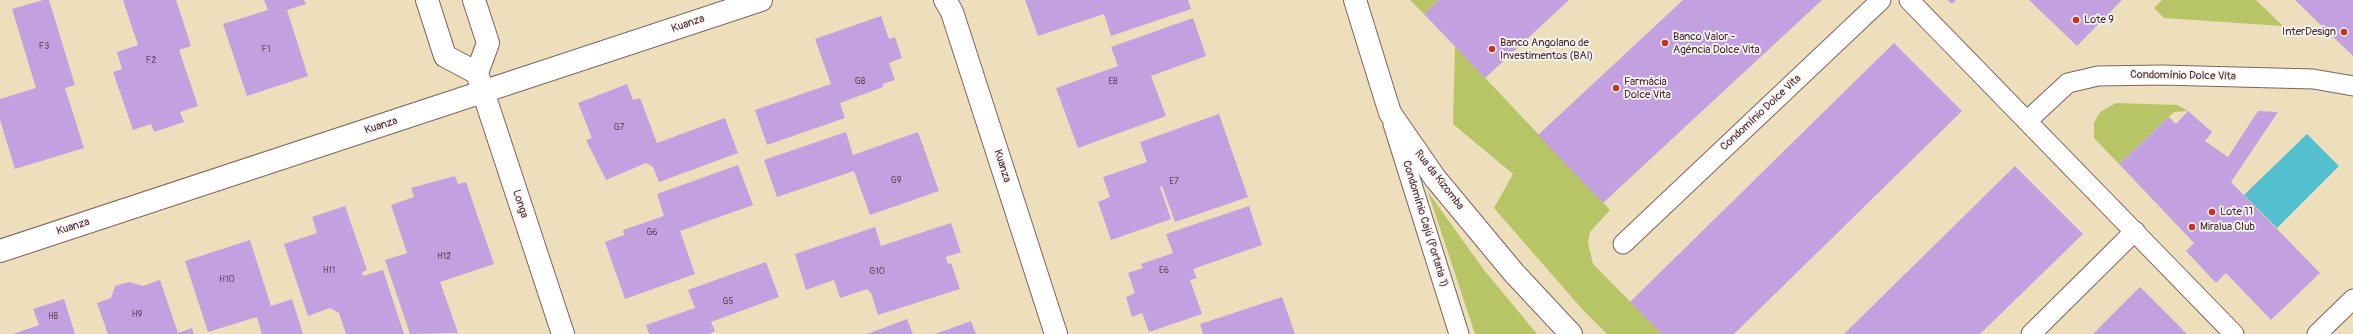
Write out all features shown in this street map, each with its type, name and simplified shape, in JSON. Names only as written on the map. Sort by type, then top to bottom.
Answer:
[{"type":"street","points":[[427,0],[445,56],[480,83],[488,43],[474,0]]},
{"type":"street","name":"Kuanza","points":[[0,251],[480,83],[761,0]]},
{"type":"street","name":"Kuanza","points":[[945,0],[952,12],[1056,334]]},
{"type":"street","name":"Rua da Kizomba","points":[[1355,0],[1390,114],[1435,178],[1514,273],[1570,334]]},
{"type":"street","points":[[1365,32],[1367,0]]},
{"type":"street","name":"Longa","points":[[480,83],[563,334]]},
{"type":"lane","name":"Condomínio Dolce Vita","points":[[1623,244],[1881,0]]},
{"type":"lane","points":[[1909,0],[2028,120],[2234,334]]},
{"type":"lane","name":"Condomínio Dolce Vita","points":[[2028,120],[2068,83],[2098,76],[2162,75],[2313,79],[2353,86]]},
{"type":"lane","name":"Condomínio Cajú (Portaria 1)","points":[[1390,114],[1459,334]]},
{"type":"lane","points":[[2031,334],[2135,231]]},
{"type":"lane","points":[[2317,334],[2353,299]]},
{"type":"green space","points":[[1410,0],[1439,0],[1424,14]]},
{"type":"green space","points":[[2162,0],[2256,0],[2283,26],[2164,18],[2154,8]]},
{"type":"green space","points":[[1455,46],[1610,210],[1590,232],[1588,243],[1593,264],[1662,334],[1607,334],[1582,309],[1494,208],[1513,174],[1453,124]]},
{"type":"green space","points":[[2116,103],[2177,105],[2188,111],[2174,112],[2119,164],[2094,138],[2094,123],[2100,112]]},
{"type":"green space","points":[[1428,192],[1484,270],[1537,334],[1475,334]]},
{"type":"water","points":[[2307,134],[2339,166],[2277,228],[2244,195]]},
{"type":"building","points":[[43,0],[49,0],[75,85],[65,88],[84,148],[15,169],[0,120],[0,99],[36,88],[12,9]]},
{"type":"building","points":[[123,0],[176,0],[191,46],[179,50],[198,106],[180,112],[184,122],[154,132],[151,124],[133,130],[113,72],[122,69],[117,52],[138,45]]},
{"type":"building","points":[[264,0],[304,0],[306,4],[287,10],[308,76],[247,96],[223,24],[268,10]]},
{"type":"building","points":[[1025,0],[1188,0],[1191,9],[1111,36],[1104,14],[1038,36]]},
{"type":"building","points":[[1439,0],[1569,0],[1485,78],[1424,14]]},
{"type":"building","points":[[1683,0],[1822,0],[1603,203],[1538,135]]},
{"type":"building","points":[[1947,0],[1956,0],[1952,4]]},
{"type":"building","name":"Lote 9","points":[[2029,0],[2122,0],[2077,46]]},
{"type":"building","points":[[2295,0],[2353,0],[2353,56],[2329,33]]},
{"type":"building","points":[[881,16],[889,39],[895,37],[902,58],[889,63],[895,80],[883,84],[883,87],[840,103],[845,118],[767,145],[755,110],[831,84],[815,39]]},
{"type":"building","points":[[1193,18],[1206,56],[1151,76],[1166,116],[1078,148],[1056,88],[1118,66],[1111,47]]},
{"type":"building","points":[[1894,43],[1962,111],[1734,334],[1662,334],[1630,302]]},
{"type":"building","points":[[627,84],[633,100],[640,98],[657,143],[725,118],[738,153],[659,182],[653,167],[646,163],[606,180],[586,140],[592,138],[578,103]]},
{"type":"building","name":"Lote 11","points":[[2188,111],[2212,132],[2205,141],[2228,157],[2258,111],[2278,112],[2231,182],[2320,273],[2271,320],[2226,273],[2216,283],[2186,251],[2194,243],[2119,164],[2169,117],[2176,124]]},
{"type":"building","points":[[1219,114],[1248,197],[1175,222],[1162,186],[1160,187],[1171,219],[1111,240],[1098,202],[1110,197],[1103,177],[1147,162],[1140,142]]},
{"type":"building","points":[[846,132],[853,155],[918,132],[939,191],[870,215],[854,171],[777,197],[764,160]]},
{"type":"building","points":[[738,165],[753,205],[680,231],[695,274],[625,299],[605,242],[624,235],[623,230],[664,216],[657,194]]},
{"type":"building","points":[[2015,166],[2083,234],[1980,334],[1844,334]]},
{"type":"building","points":[[455,176],[458,184],[466,182],[494,264],[440,282],[458,333],[410,334],[385,260],[407,253],[391,205],[414,197],[411,188]]},
{"type":"building","points":[[345,206],[367,270],[362,272],[363,276],[383,270],[404,334],[346,334],[339,313],[330,308],[308,316],[284,244],[317,233],[312,217]]},
{"type":"building","points":[[1249,206],[1262,245],[1193,269],[1197,278],[1190,280],[1202,314],[1149,332],[1142,313],[1132,317],[1126,297],[1135,293],[1128,273],[1143,268],[1141,264],[1173,253],[1166,234]]},
{"type":"building","points":[[951,223],[961,252],[946,257],[948,264],[951,263],[960,289],[878,315],[871,293],[867,289],[840,298],[834,280],[806,290],[795,254],[875,227],[881,246]]},
{"type":"building","points":[[250,240],[271,306],[292,299],[303,334],[262,334],[257,317],[208,332],[185,261]]},
{"type":"building","points":[[766,262],[779,297],[711,322],[715,331],[710,334],[649,334],[646,325],[695,308],[688,290]]},
{"type":"building","points":[[160,280],[178,333],[192,328],[194,334],[108,334],[97,303],[111,298],[115,286],[129,282],[143,286]]},
{"type":"building","points":[[2140,287],[2187,334],[2093,334]]},
{"type":"building","points":[[1282,297],[1295,334],[1203,334],[1200,324]]},
{"type":"building","points":[[64,299],[75,334],[13,334],[39,325],[33,309]]},
{"type":"building","points":[[907,319],[913,334],[867,334]]},
{"type":"building","points":[[971,321],[976,334],[935,334]]},
{"type":"place","name":"Lote 9","points":[[2076,20]]},
{"type":"place","name":"InterDesign","points":[[2344,32]]},
{"type":"place","name":"Banco Valor - Agência Dolce Vita","points":[[1665,43]]},
{"type":"place","name":"Banco Angolano de Investimentos (BAI)","points":[[1492,49]]},
{"type":"place","name":"Farmácia Dolce Vita","points":[[1616,88]]},
{"type":"place","name":"Lote 11","points":[[2212,212]]},
{"type":"place","name":"Miralua Club","points":[[2192,227]]}]
